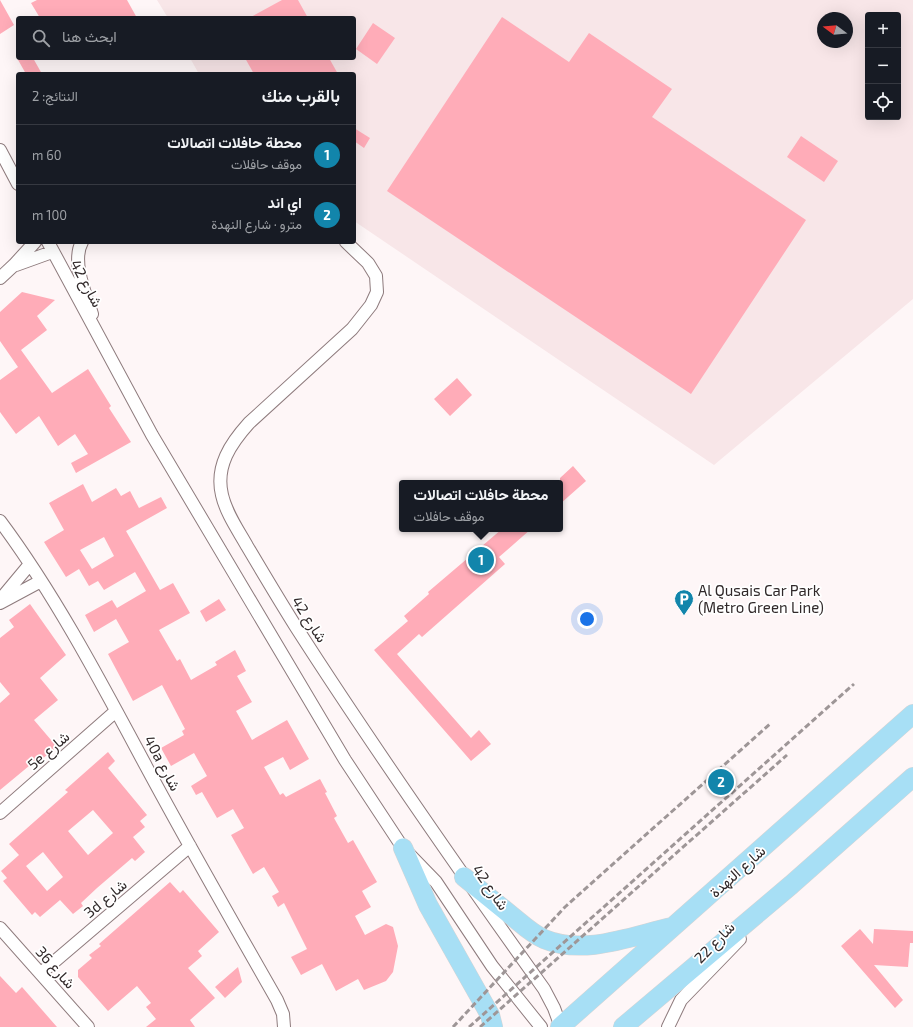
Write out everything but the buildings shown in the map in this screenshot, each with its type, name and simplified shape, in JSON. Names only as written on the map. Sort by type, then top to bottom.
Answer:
[{"type":"main road","name":"شارع النهدة","points":[[561,1027],[913,714]]},
{"type":"main road","points":[[623,1027],[792,885],[913,777]]},
{"type":"main road","points":[[403,848],[421,891],[490,1015],[493,1027]]},
{"type":"main road","points":[[464,877],[528,929],[544,939],[565,945],[580,946],[605,943],[674,927]]},
{"type":"street","points":[[0,150],[16,180]]},
{"type":"street","points":[[0,278],[33,244]]},
{"type":"street","name":"شارع 42","points":[[81,244],[78,269],[99,338]]},
{"type":"street","name":"شارع 42","points":[[348,244],[368,263],[376,276],[376,292],[371,305],[352,329],[249,422],[235,439],[225,456],[220,475],[221,494],[228,513],[280,602],[363,732],[544,989],[554,1008],[561,1027]]},
{"type":"street","points":[[14,265],[50,247]]},
{"type":"street","name":"شارع 42","points":[[50,247],[152,435],[344,760],[403,848],[436,882],[492,966],[541,1027]]},
{"type":"street","name":"40a شارع","points":[[0,521],[41,581],[116,711],[277,1000],[283,1014],[284,1027]]},
{"type":"street","points":[[0,600],[30,564]]},
{"type":"street","points":[[0,603],[41,581]]},
{"type":"street","name":"5e شارع","points":[[0,812],[116,711]]},
{"type":"street","name":"3d شارع","points":[[41,973],[190,846]]},
{"type":"street","name":"شارع 22","points":[[668,1027],[680,1000],[792,885]]},
{"type":"street","name":"شارع 36","points":[[0,928],[88,1027]]},
{"type":"shaded area","points":[[157,0],[913,0],[913,299],[714,465],[356,222],[356,72],[198,72],[191,60],[356,60],[356,16],[167,16]]},
{"type":"railway","points":[[469,1027],[854,684]]},
{"type":"railway","points":[[453,1027],[565,907],[771,723]]},
{"type":"railway","points":[[480,1027],[787,755]]},
{"type":"place","name":"محطة حافلات اتصالات","points":[[481,560]]},
{"type":"place","name":"Al Qusais Car Park (Metro Green Line)","points":[[684,616]]},
{"type":"place","name":"اي اند","points":[[721,782]]}]
